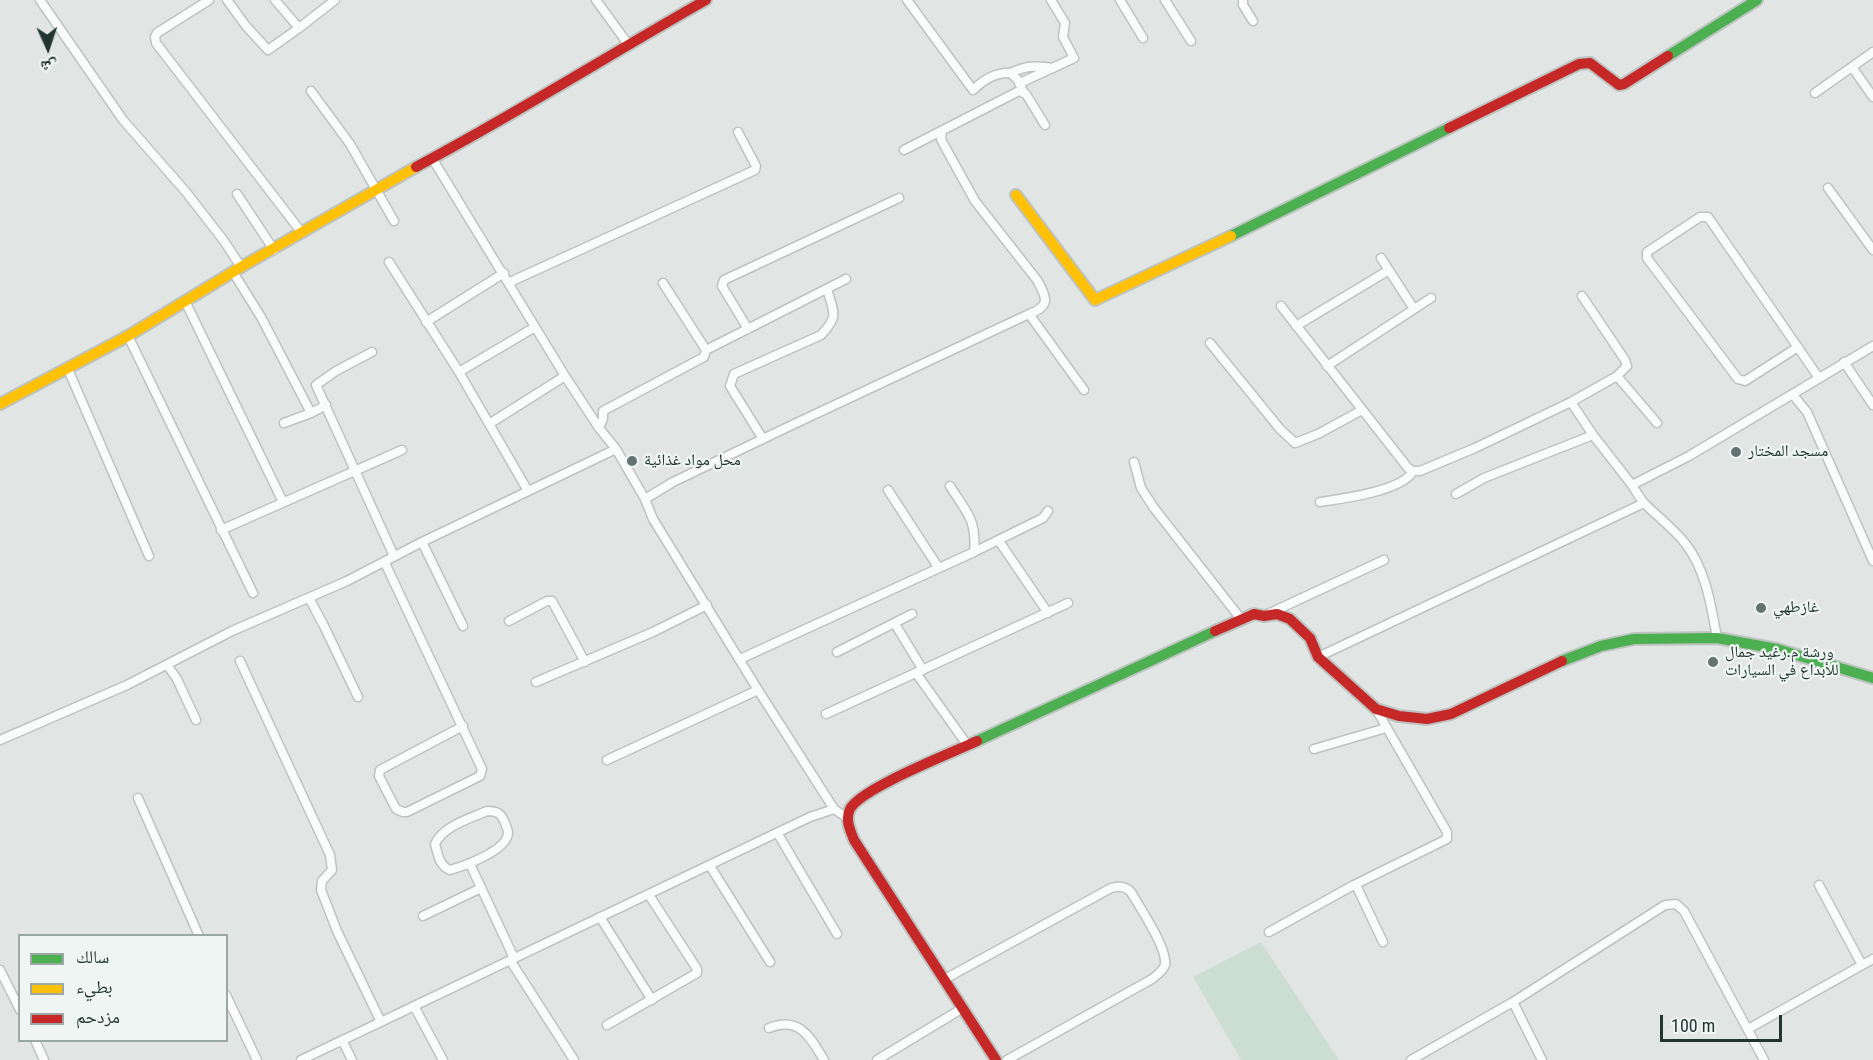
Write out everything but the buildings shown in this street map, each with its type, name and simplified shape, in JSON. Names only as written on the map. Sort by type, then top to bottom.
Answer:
[{"type":"street","points":[[40,0],[123,120],[186,192],[224,241],[310,413]]},
{"type":"street","points":[[209,0],[157,33],[156,43],[302,233]]},
{"type":"street","points":[[227,0],[268,50],[335,0]]},
{"type":"street","points":[[275,0],[299,28]]},
{"type":"street","points":[[596,0],[628,44]]},
{"type":"street","points":[[0,404],[128,336],[237,269],[432,158],[493,126],[628,44],[706,0]]},
{"type":"street","points":[[907,0],[973,90],[982,81],[1020,68],[1038,65],[1053,68]]},
{"type":"street","points":[[904,150],[1019,91],[1053,68],[1074,58],[1063,37],[1065,23],[1051,0]]},
{"type":"street","points":[[1120,0],[1143,38]]},
{"type":"street","points":[[1165,0],[1191,42]]},
{"type":"street","points":[[1243,0],[1243,5],[1253,21]]},
{"type":"street","points":[[1016,195],[1090,294],[1095,300],[1100,299],[1579,64],[1590,63],[1619,85],[1624,84],[1757,0]]},
{"type":"street","points":[[1815,93],[1873,52]]},
{"type":"street","points":[[1852,67],[1873,97]]},
{"type":"street","points":[[1010,73],[1022,87],[1044,125]]},
{"type":"street","points":[[311,91],[350,144],[394,221]]},
{"type":"street","points":[[510,282],[755,170],[756,166],[738,132]]},
{"type":"street","points":[[645,499],[673,482],[910,368],[1036,312],[1044,305],[1045,294],[1037,280],[975,201],[941,139],[942,132]]},
{"type":"street","points":[[432,158],[510,282],[565,376],[599,428],[616,449],[645,499],[653,519],[758,690],[834,809],[846,817]]},
{"type":"street","points":[[1828,188],[1873,250]]},
{"type":"street","points":[[237,194],[274,249]]},
{"type":"street","points":[[748,329],[722,286],[724,280],[899,198]]},
{"type":"street","points":[[1798,347],[1745,381],[1738,379],[1647,258],[1647,252],[1700,217],[1708,217],[1798,347],[1819,378]]},
{"type":"street","points":[[1381,258],[1414,309]]},
{"type":"street","points":[[389,262],[459,372],[528,491]]},
{"type":"street","points":[[1296,326],[1389,270]]},
{"type":"street","points":[[426,322],[504,273]]},
{"type":"street","points":[[599,428],[603,419],[603,411],[704,357],[706,350],[846,279]]},
{"type":"street","points":[[663,283],[706,350]]},
{"type":"street","points":[[763,439],[730,386],[734,374],[821,335],[832,324],[834,314],[827,289]]},
{"type":"street","points":[[1413,471],[1420,471],[1475,448],[1571,402],[1617,376],[1627,366],[1582,296]]},
{"type":"street","points":[[1328,366],[1431,298]]},
{"type":"street","points":[[185,301],[283,502]]},
{"type":"street","points":[[1281,306],[1413,471]]},
{"type":"street","points":[[1029,314],[1084,390]]},
{"type":"street","points":[[459,372],[535,327]]},
{"type":"street","points":[[128,336],[253,593]]},
{"type":"street","points":[[1210,343],[1281,429],[1295,442],[1318,434],[1362,410]]},
{"type":"street","points":[[1632,485],[1689,456],[1873,346]]},
{"type":"street","points":[[372,352],[336,371],[316,385],[357,470],[394,556]]},
{"type":"street","points":[[1844,362],[1873,405]]},
{"type":"street","points":[[67,367],[149,556]]},
{"type":"street","points":[[489,424],[565,376]]},
{"type":"street","points":[[1617,376],[1658,423]]},
{"type":"street","points":[[1793,394],[1807,412],[1873,561]]},
{"type":"street","points":[[1571,402],[1644,503],[1685,543],[1695,558],[1703,575],[1717,638]]},
{"type":"street","points":[[285,423],[326,405]]},
{"type":"street","points":[[1456,494],[1484,478],[1593,435]]},
{"type":"street","points":[[0,740],[128,685],[249,624],[385,562],[616,449]]},
{"type":"street","points":[[221,530],[402,450]]},
{"type":"street","points":[[1134,462],[1142,488],[1154,508],[1241,619]]},
{"type":"street","points":[[1320,502],[1360,495],[1401,482],[1410,477],[1413,471]]},
{"type":"street","points":[[950,486],[973,523],[974,552]]},
{"type":"street","points":[[888,490],[938,567]]},
{"type":"street","points":[[1318,657],[1644,503]]},
{"type":"street","points":[[740,659],[999,541],[1043,519],[1048,511]]},
{"type":"street","points":[[999,541],[1048,613]]},
{"type":"street","points":[[422,542],[463,626]]},
{"type":"street","points":[[1264,616],[1296,599],[1384,560]]},
{"type":"street","points":[[385,562],[482,765],[482,773],[407,812],[396,809],[379,776],[380,770],[463,726]]},
{"type":"street","points":[[309,598],[358,697]]},
{"type":"street","points":[[509,621],[548,601],[552,602],[585,662]]},
{"type":"street","points":[[826,714],[1068,603]]},
{"type":"street","points":[[536,682],[707,606]]},
{"type":"street","points":[[837,652],[912,614]]},
{"type":"street","points":[[996,1060],[854,840],[848,829],[846,817],[856,801],[891,781],[1254,614],[1264,616],[1277,614],[1290,619],[1310,638],[1318,657],[1376,709],[1448,836],[1444,841],[1269,932]]},
{"type":"street","points":[[894,624],[920,671],[968,746]]},
{"type":"street","points":[[1376,709],[1399,716],[1427,719],[1451,714],[1551,665],[1601,646],[1634,639],[1717,638],[1777,649],[1873,678]]},
{"type":"street","points":[[240,661],[330,855],[332,870],[322,880],[321,890],[337,932],[381,1022]]},
{"type":"street","points":[[167,665],[177,679],[196,720]]},
{"type":"street","points":[[607,760],[758,690]]},
{"type":"street","points":[[1314,748],[1386,728]]},
{"type":"street","points":[[138,798],[198,934]]},
{"type":"street","points":[[301,1060],[816,814],[834,809]]},
{"type":"street","points":[[487,811],[495,811],[502,816],[508,831],[507,838],[501,846],[470,864],[450,870],[446,868],[441,862],[435,844],[438,837],[446,830],[487,811]]},
{"type":"street","points":[[778,834],[837,934]]},
{"type":"street","points":[[470,864],[512,959],[574,1060]]},
{"type":"street","points":[[710,866],[770,962]]},
{"type":"street","points":[[1356,885],[1383,942]]},
{"type":"street","points":[[1819,885],[1862,965]]},
{"type":"street","points":[[945,979],[1111,888],[1121,886],[1131,892],[1162,948],[1165,964],[1162,971],[1152,979],[1006,1060]]},
{"type":"street","points":[[423,916],[481,888]]},
{"type":"street","points":[[607,1025],[697,973],[697,969],[649,895]]},
{"type":"street","points":[[1411,1060],[1513,1002],[1665,905],[1676,904],[1684,911],[1764,1060]]},
{"type":"street","points":[[600,917],[652,1000]]},
{"type":"street","points":[[1748,1029],[1873,959]]},
{"type":"street","points":[[0,970],[18,1006]]},
{"type":"street","points":[[228,999],[257,1060]]},
{"type":"street","points":[[1513,1002],[1542,1060]]},
{"type":"street","points":[[414,1006],[443,1060]]},
{"type":"street","points":[[877,1060],[963,1008]]},
{"type":"street","points":[[769,1028],[785,1023],[800,1028],[824,1060]]},
{"type":"street","points":[[342,1040],[352,1060]]},
{"type":"street","points":[[35,1042],[44,1060]]},
{"type":"green space","points":[[1261,942],[1339,1060],[1241,1060],[1193,977]]},
{"type":"traffic: fast","points":[[1668,56],[1757,0]]},
{"type":"traffic: fast","points":[[1231,236],[1449,128]]},
{"type":"traffic: fast","points":[[977,741],[1215,631]]},
{"type":"traffic: fast","points":[[1562,661],[1601,646],[1634,639],[1717,638],[1777,649],[1873,678]]},
{"type":"traffic: slow","points":[[0,404],[128,336],[241,267],[416,167]]},
{"type":"traffic: slow","points":[[1016,195],[1095,300],[1231,236]]},
{"type":"traffic: jam","points":[[416,167],[706,0]]},
{"type":"traffic: jam","points":[[1449,128],[1579,64],[1590,63],[1619,85],[1668,56]]},
{"type":"traffic: jam","points":[[1215,631],[1254,614],[1264,616],[1277,614],[1290,619],[1310,638],[1318,657],[1376,709],[1399,716],[1427,719],[1451,714],[1562,661]]},
{"type":"traffic: jam","points":[[977,741],[871,791],[850,809],[848,821],[854,840],[996,1060]]},
{"type":"place","name":"مسجد المختار","points":[[1736,452]]},
{"type":"place","name":"محل مواد غذائية","points":[[632,461]]},
{"type":"place","name":"غازطهي","points":[[1761,608]]},
{"type":"place","name":"ورشة م.رغيد جمال للأبداع في السيارات","points":[[1713,662]]}]
